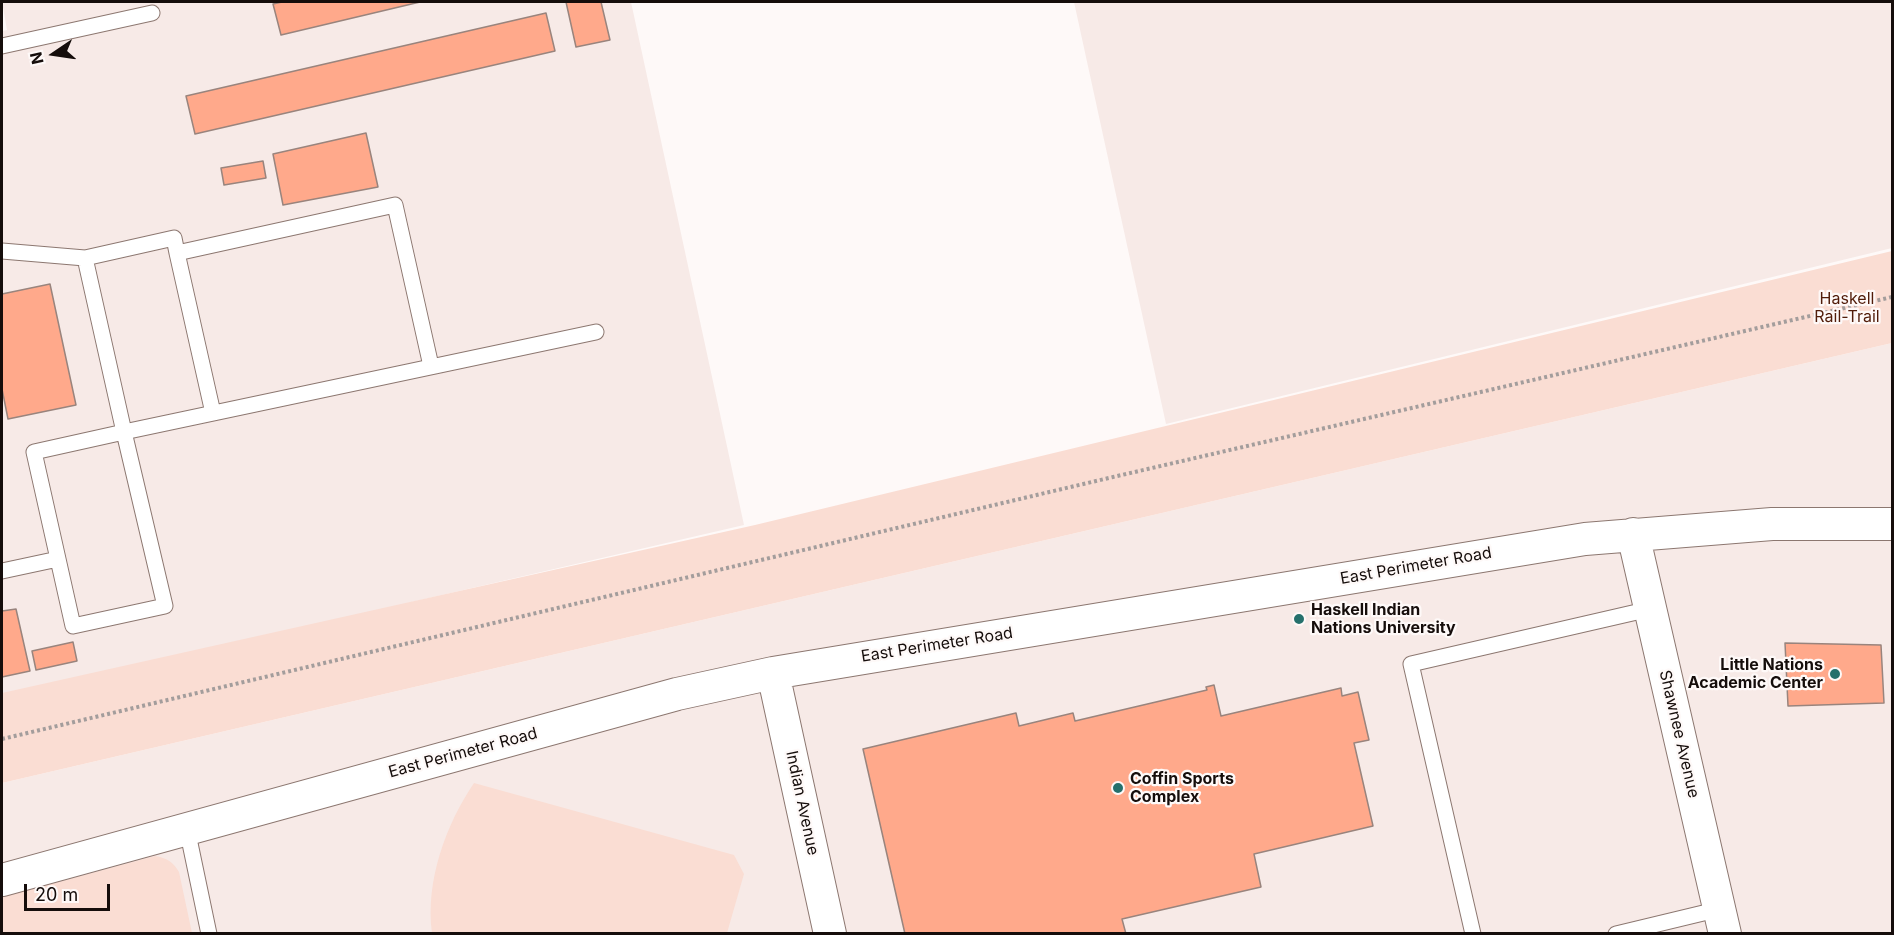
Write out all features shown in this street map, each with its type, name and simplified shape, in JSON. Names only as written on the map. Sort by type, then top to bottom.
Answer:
[{"type":"street","name":"East Perimeter Road","points":[[2,880],[676,694],[773,673],[1507,550],[1632,534],[1772,524],[1893,524]]},
{"type":"street","name":"Shawnee Avenue","points":[[1632,534],[1723,921]]},
{"type":"street","name":"Indian Avenue","points":[[773,673],[830,933]]},
{"type":"lane","points":[[2,46],[152,13]]},
{"type":"lane","points":[[177,253],[395,205],[431,366]]},
{"type":"lane","points":[[2,251],[85,258],[174,238],[213,413]]},
{"type":"lane","points":[[85,258],[124,432],[165,606],[73,626],[34,452],[124,432],[431,366],[596,332]]},
{"type":"lane","points":[[2,571],[58,559]]},
{"type":"lane","points":[[1473,933],[1411,664],[1650,609]]},
{"type":"lane","points":[[187,829],[209,933]]},
{"type":"lane","points":[[1616,933],[1723,921]]},
{"type":"path","points":[[2,739],[1893,297]]},
{"type":"shaded area","points":[[2,2],[631,2],[744,525],[2,697],[2,31],[7,30]]},
{"type":"shaded area","points":[[1074,2],[1892,2],[1892,248],[1166,424]]},
{"type":"shaded area","name":"Haskell Indian Nations University","points":[[1892,343],[1892,933],[2,933],[2,783]]},
{"type":"green space","name":"Haskell Rail-Trail","points":[[1892,251],[1892,343],[2,783],[2,693],[755,525]]},
{"type":"green space","points":[[474,783],[734,855],[744,874],[727,933],[432,933],[432,894],[440,854],[455,817]]},
{"type":"green space","points":[[155,856],[169,861],[179,872],[192,933],[2,933],[2,897]]},
{"type":"building","points":[[282,2],[420,2],[281,35],[273,4]]},
{"type":"building","points":[[566,2],[601,2],[610,40],[576,47]]},
{"type":"building","points":[[546,13],[555,51],[195,134],[186,96]]},
{"type":"building","points":[[366,133],[378,187],[283,205],[273,154]]},
{"type":"building","points":[[263,161],[266,178],[224,185],[221,168]]},
{"type":"building","points":[[50,284],[76,405],[8,419],[2,389],[2,294]]},
{"type":"building","points":[[16,609],[30,671],[2,677],[2,611]]},
{"type":"building","points":[[73,642],[77,661],[36,670],[32,651]]},
{"type":"building","name":"Little Nations Academic Center","points":[[1785,643],[1881,645],[1884,703],[1788,706]]},
{"type":"building","name":"Coffin Sports Complex","points":[[1214,685],[1221,716],[1341,688],[1342,696],[1358,692],[1369,740],[1354,743],[1373,826],[1254,854],[1261,887],[1122,919],[1126,934],[905,934],[863,749],[1016,713],[1019,726],[1073,713],[1075,721],[1207,690],[1206,687]]},
{"type":"place","name":"Haskell Indian Nations University","points":[[1299,619]]},
{"type":"place","name":"Little Nations Academic Center","points":[[1835,674]]},
{"type":"place","name":"Coffin Sports Complex","points":[[1118,788]]}]
